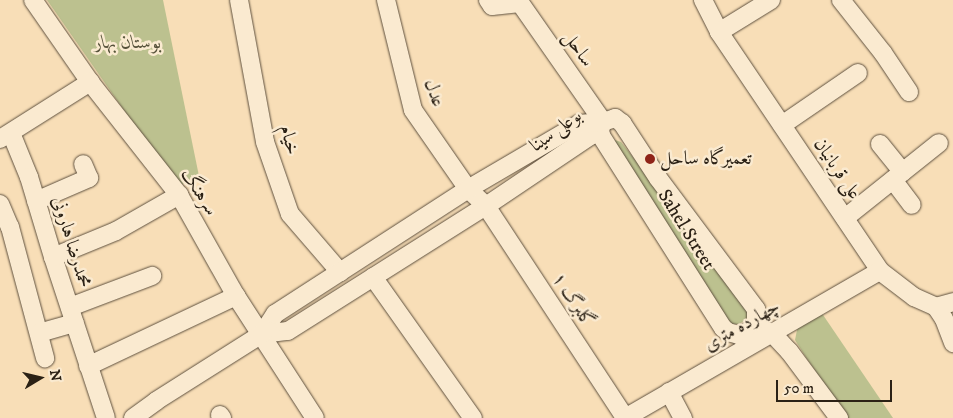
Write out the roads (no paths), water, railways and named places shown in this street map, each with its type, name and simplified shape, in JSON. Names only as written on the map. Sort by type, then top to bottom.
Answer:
[{"type":"street","name":"سرهنگ","points":[[33,0],[90,82],[179,195],[236,296],[315,418]]},
{"type":"street","name":"خیام","points":[[239,0],[265,142],[290,214],[340,272]]},
{"type":"street","name":"عدل","points":[[386,0],[413,110],[468,189],[486,206]]},
{"type":"street","points":[[488,0],[492,6],[519,1]]},
{"type":"street","name":"علی قربانیان","points":[[704,0],[719,32],[880,271],[914,297],[936,306]]},
{"type":"street","points":[[719,32],[771,0]]},
{"type":"street","points":[[841,0],[883,53],[909,92]]},
{"type":"street","name":"ساحل","points":[[519,1],[603,122]]},
{"type":"street","points":[[782,125],[858,73]]},
{"type":"street","points":[[5,136],[90,82]]},
{"type":"street","name":"Sahel Street","points":[[611,118],[622,123],[658,178],[756,310],[756,321],[750,331],[739,335],[728,332],[723,328],[601,136],[600,128],[603,122],[611,118]]},
{"type":"street","name":"بوعلی سینا","points":[[262,334],[288,331],[486,206],[590,136],[603,122]]},
{"type":"street","name":"بوعلی سینا","points":[[136,418],[156,400],[262,334],[275,314],[468,189],[580,124],[603,122]]},
{"type":"street","name":"محمدرضا هارونی","points":[[5,136],[36,201],[106,418]]},
{"type":"street","points":[[845,218],[939,142]]},
{"type":"street","points":[[880,144],[912,205]]},
{"type":"street","points":[[36,201],[89,178],[82,164]]},
{"type":"street","points":[[53,257],[116,231],[179,195]]},
{"type":"street","points":[[0,204],[10,227],[45,358]]},
{"type":"street","name":"گلبرگ ۱","points":[[486,206],[625,418]]},
{"type":"street","name":"چهارده متری","points":[[625,418],[880,271]]},
{"type":"street","points":[[39,333],[152,276]]},
{"type":"street","points":[[373,277],[473,418]]},
{"type":"street","points":[[88,366],[236,296]]},
{"type":"street","points":[[953,302],[936,306],[944,319],[953,343]]},
{"type":"street","points":[[754,326],[772,333],[789,351],[839,418]]},
{"type":"street","points":[[670,392],[682,418]]},
{"type":"place","name":"تعمیرگاه ساحل","points":[[650,159]]},
{"type":"park label","name":"بوستان بهار","points":[[128,43]]}]
